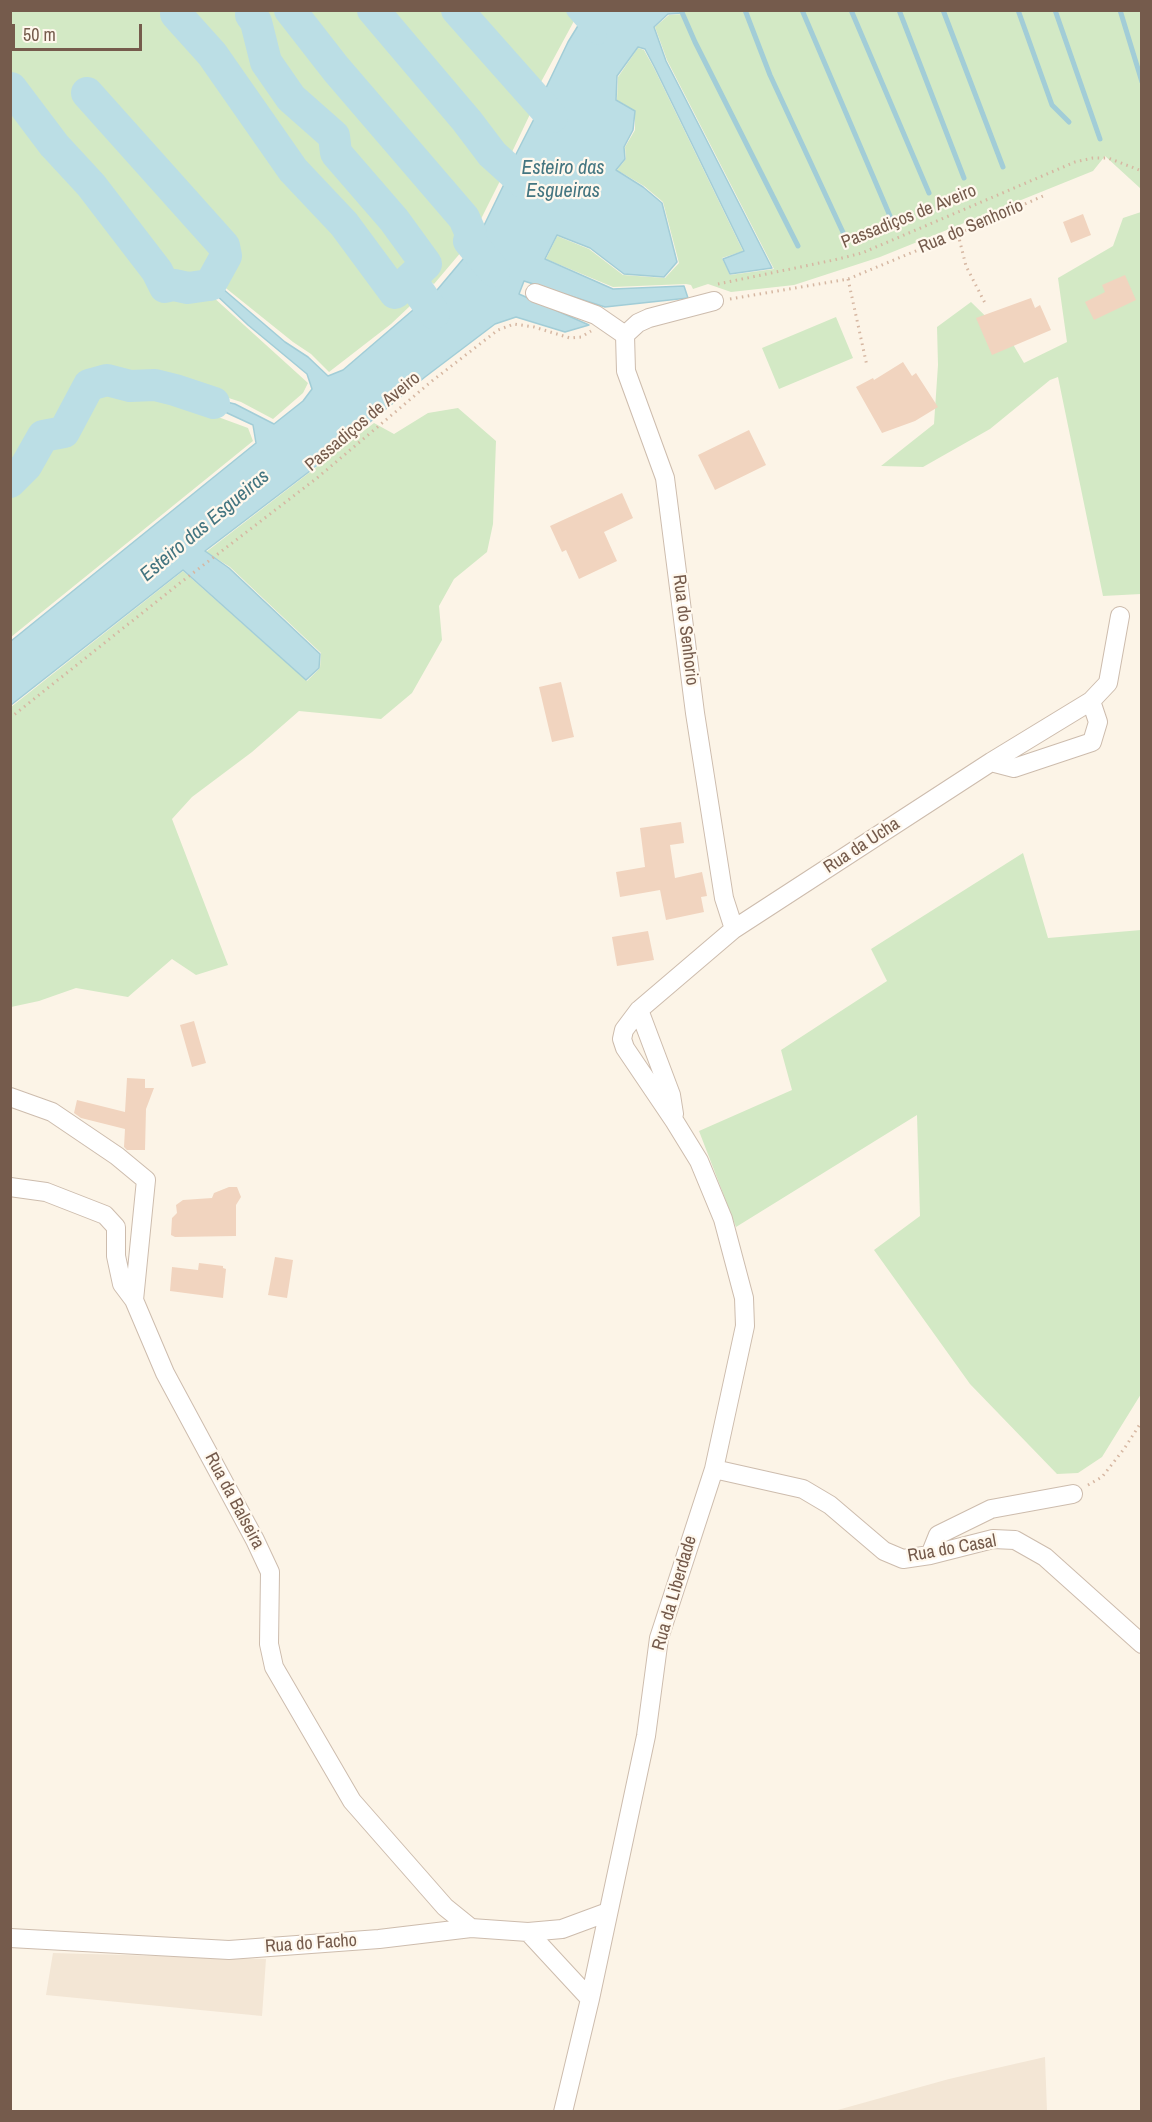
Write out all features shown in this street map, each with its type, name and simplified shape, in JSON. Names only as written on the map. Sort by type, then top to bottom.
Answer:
[{"type":"street","points":[[535,293],[596,315],[626,335],[638,323],[648,318],[716,293]]},
{"type":"street","name":"Rua do Senhorio","points":[[626,335],[626,371],[665,478],[695,713],[724,898],[734,929]]},
{"type":"street","name":"Rua da Ucha","points":[[734,929],[991,762],[1091,701],[1108,683],[1120,616]]},
{"type":"street","points":[[991,762],[1014,768],[1092,742],[1098,722],[1091,701]]},
{"type":"street","name":"Rua da Liberdade","points":[[563,2112],[590,1999],[646,1736],[659,1638],[714,1469],[745,1326],[744,1298],[723,1220],[699,1161],[622,1040],[624,1029],[639,1010],[734,929]]},
{"type":"street","name":"Rua da Liberdade","points":[[639,1010],[671,1095],[675,1122]]},
{"type":"street","name":"Rua da Balseira","points":[[10,1097],[52,1112],[117,1155],[146,1180],[135,1300],[165,1373],[255,1539],[270,1572],[268,1644],[274,1667],[352,1801],[445,1907],[471,1928]]},
{"type":"street","points":[[10,1187],[46,1192],[105,1215],[116,1227],[116,1256],[122,1284],[135,1300]]},
{"type":"street","name":"Rua do Casal","points":[[714,1469],[803,1489],[830,1505],[884,1551],[903,1560],[993,1539],[1015,1540],[1045,1557],[1142,1644]]},
{"type":"street","points":[[930,1555],[938,1535],[991,1509],[1073,1494]]},
{"type":"street","name":"Rua do Facho","points":[[10,1938],[229,1950],[379,1939],[471,1928],[528,1932],[562,1929],[608,1912]]},
{"type":"street","points":[[528,1932],[590,1999]]},
{"type":"path","name":"Passadiços de Aveiro","points":[[716,293],[862,253],[1075,162],[1093,158],[1108,158],[1142,171]]},
{"type":"path","name":"Rua do Senhorio","points":[[716,293],[848,279],[1043,196]]},
{"type":"path","points":[[958,234],[966,266],[986,305]]},
{"type":"path","points":[[848,279],[867,366]]},
{"type":"path","name":"Passadiços de Aveiro","points":[[10,718],[317,478],[432,381],[498,330],[514,324],[534,327],[570,338],[581,337],[608,322]]},
{"type":"path","points":[[1073,1494],[1102,1477],[1142,1421]]},
{"type":"shaded area","points":[[53,1953],[266,1959],[262,2016],[46,1995]]},
{"type":"shaded area","points":[[1045,2057],[1047,2111],[834,2111],[949,2079]]},
{"type":"green space","points":[[11,10],[583,11],[574,21],[541,82],[528,76],[519,88],[532,110],[512,152],[495,148],[489,157],[502,177],[462,251],[434,284],[425,278],[407,275],[410,306],[391,324],[329,372],[311,354],[222,285],[229,266],[233,244],[224,233],[210,271],[196,278],[165,266],[157,281],[167,295],[212,296],[308,383],[303,393],[273,419],[241,402],[176,381],[165,394],[172,400],[248,428],[253,441],[11,637]]},
{"type":"green space","points":[[683,11],[1141,11],[1141,189],[1105,156],[1093,171],[880,257],[794,285],[731,292],[708,284],[693,289],[691,285],[686,284],[613,287],[546,259],[557,236],[589,249],[623,275],[665,278],[679,263],[663,202],[644,186],[617,170],[626,159],[625,147],[635,130],[635,111],[617,100],[618,77],[638,48],[644,50],[654,68],[743,251],[722,258],[730,275],[774,269],[667,60],[655,27],[669,15],[683,14]]},
{"type":"green space","points":[[1141,212],[1141,594],[1103,596],[1058,377],[1050,380],[990,429],[923,467],[881,466],[934,424],[938,365],[937,327],[971,302],[1011,341],[1024,363],[1067,342],[1058,278],[1113,246],[1123,218]]},
{"type":"green space","points":[[836,317],[853,358],[779,389],[762,348]]},
{"type":"green space","points":[[458,408],[496,441],[493,524],[487,552],[454,579],[439,606],[442,640],[412,693],[381,719],[299,711],[252,752],[192,797],[172,819],[228,965],[196,975],[172,959],[128,997],[76,988],[39,1001],[11,1007],[11,707],[183,571],[307,681],[320,668],[321,653],[230,567],[206,552],[374,423],[394,434],[428,413]]},
{"type":"green space","points":[[1023,853],[1048,938],[1141,930],[1141,1394],[1102,1457],[1078,1473],[1057,1474],[970,1384],[874,1250],[920,1216],[917,1115],[736,1227],[699,1131],[792,1090],[781,1050],[887,981],[871,949]]},
{"type":"water","name":"Esteiro das Esgueiras","points":[[587,11],[682,11],[682,13],[668,14],[654,27],[666,61],[772,268],[730,274],[723,259],[744,251],[655,68],[645,49],[638,47],[617,76],[616,100],[635,111],[633,130],[624,147],[625,159],[616,170],[643,187],[662,203],[677,262],[664,277],[624,274],[590,248],[557,235],[545,259],[613,289],[684,286],[688,298],[605,307],[524,281],[519,294],[589,325],[565,332],[516,317],[495,324],[205,551],[229,568],[320,654],[319,668],[306,680],[183,570],[11,705],[11,641],[256,443],[253,425],[225,412],[185,400],[170,392],[178,385],[214,399],[235,404],[274,424],[303,401],[312,389],[307,374],[248,325],[212,291],[206,289],[190,293],[165,287],[165,274],[189,285],[210,279],[220,260],[226,238],[230,256],[216,283],[285,342],[308,357],[328,376],[343,370],[413,310],[410,279],[432,296],[474,246],[508,176],[492,154],[511,164],[537,113],[524,85],[543,94],[568,42]]},
{"type":"building","points":[[1083,214],[1091,235],[1071,243],[1063,222]]},
{"type":"building","points":[[1125,275],[1136,300],[1094,320],[1085,302],[1105,292],[1102,285]]},
{"type":"building","points":[[1031,298],[1035,308],[1040,305],[1051,330],[992,355],[976,318]]},
{"type":"building","points":[[903,362],[912,376],[916,373],[938,407],[915,421],[882,433],[856,387],[873,378],[874,380]]},
{"type":"building","points":[[749,430],[766,465],[715,490],[698,455]]},
{"type":"building","points":[[622,493],[633,518],[604,532],[617,561],[579,579],[566,550],[562,552],[550,526]]},
{"type":"building","points":[[561,682],[574,737],[552,742],[539,687]]},
{"type":"building","points":[[681,822],[684,843],[670,845],[675,878],[702,872],[707,896],[701,897],[704,912],[666,920],[660,890],[620,897],[616,872],[645,867],[640,828]]},
{"type":"building","points":[[648,931],[654,960],[617,966],[612,937]]},
{"type":"building","points":[[194,1021],[206,1063],[192,1067],[180,1025]]},
{"type":"building","points":[[127,1078],[145,1079],[145,1088],[154,1088],[146,1109],[145,1150],[127,1150],[124,1147],[125,1129],[81,1118],[74,1113],[77,1100],[125,1112]]},
{"type":"building","points":[[229,1187],[237,1187],[241,1197],[236,1205],[236,1236],[175,1237],[171,1235],[172,1218],[177,1213],[176,1205],[183,1200],[212,1198],[214,1193]]},
{"type":"building","points":[[275,1257],[293,1260],[287,1298],[268,1295]]},
{"type":"building","points":[[199,1263],[223,1266],[226,1269],[223,1298],[170,1291],[172,1267],[198,1270]]},
{"type":"waterway","points":[[290,10],[336,69],[464,218],[471,234],[469,241],[494,271]]},
{"type":"waterway","points":[[373,10],[492,154],[524,183]]},
{"type":"waterway","points":[[457,10],[552,117]]},
{"type":"waterway","points":[[575,10],[598,36]]},
{"type":"waterway","points":[[681,10],[798,246]]},
{"type":"waterway","points":[[745,10],[770,75],[847,241]]},
{"type":"waterway","points":[[802,10],[890,216]]},
{"type":"waterway","points":[[851,10],[929,193]]},
{"type":"waterway","points":[[899,10],[964,178]]},
{"type":"waterway","points":[[943,10],[1003,167]]},
{"type":"waterway","points":[[1018,10],[1052,105],[1069,122]]},
{"type":"waterway","points":[[1055,10],[1100,139]]},
{"type":"waterway","points":[[1120,10],[1142,82]]},
{"type":"waterway","points":[[176,14],[212,54],[293,170],[344,224],[395,293],[410,279]]},
{"type":"waterway","points":[[251,15],[256,22],[266,62],[291,98],[334,136],[336,153],[394,220],[426,264],[410,279],[434,313]]},
{"type":"waterway","points":[[11,88],[54,145],[91,185],[157,271],[165,287],[174,285],[188,288],[209,285]]},
{"type":"waterway","points":[[87,93],[224,246],[226,256],[210,285]]},
{"type":"waterway","points":[[10,482],[26,466],[43,436],[64,432],[89,385],[107,380],[130,386],[155,385],[214,403]]}]
